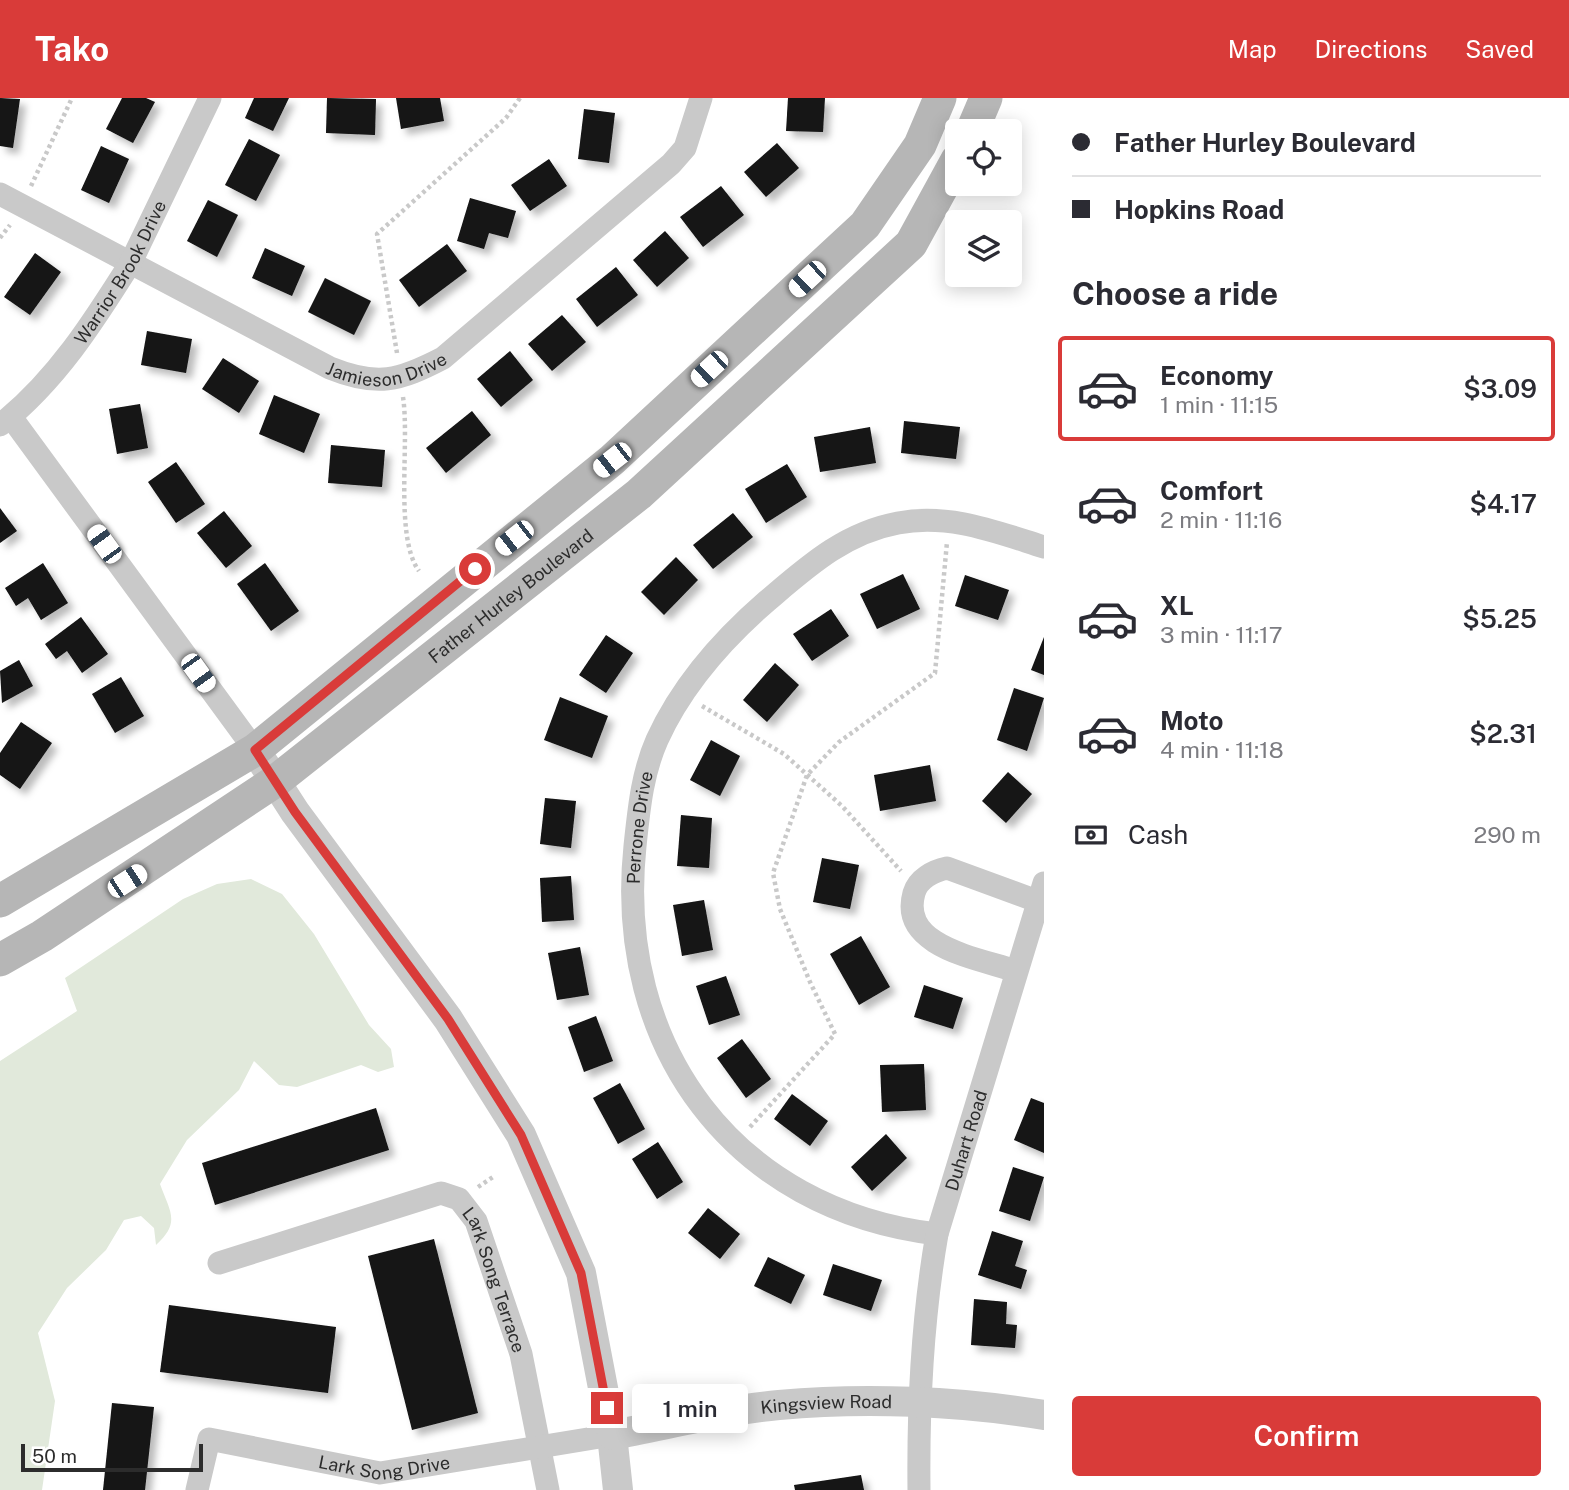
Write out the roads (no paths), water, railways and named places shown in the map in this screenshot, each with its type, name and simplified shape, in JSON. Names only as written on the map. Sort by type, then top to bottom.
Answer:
[{"type":"main road","points":[[0,901],[255,750],[612,460],[865,225],[920,145],[940,98]]},
{"type":"main road","points":[[977,119],[986,98]]},
{"type":"main road","name":"Father Hurley Boulevard","points":[[0,960],[53,929],[277,780],[649,484],[911,244],[945,182]]},
{"type":"street","name":"Warrior Brook Drive","points":[[5,421],[79,344],[131,262],[210,98]]},
{"type":"street","name":"Jamieson Drive","points":[[0,194],[330,368],[355,378],[380,381],[409,376],[443,358],[671,164],[685,148],[701,98]]},
{"type":"street","points":[[5,421],[277,780],[295,812],[448,1019],[521,1135],[581,1273],[612,1435],[618,1490]]},
{"type":"street","name":"Perrone Drive","points":[[937,1234],[896,1229],[838,1210],[776,1178],[735,1143],[698,1104],[654,1027],[634,948],[632,878],[641,789],[657,740],[690,680],[738,626],[820,556],[856,535],[899,523],[949,521],[976,526],[1044,547]]},
{"type":"street","points":[[1016,971],[937,944],[918,929],[910,908],[916,887],[933,871],[947,869],[1041,892]]},
{"type":"street","name":"Duhart Road","points":[[919,1490],[918,1402],[926,1294],[937,1234],[1041,892]]},
{"type":"street","name":"Lark Song Terrace","points":[[219,1263],[441,1193],[459,1199],[476,1221],[521,1354],[548,1490]]},
{"type":"street","name":"Kingsview Road","points":[[612,1435],[779,1405],[918,1402],[999,1408],[1044,1415]]},
{"type":"street","name":"Lark Song Drive","points":[[197,1490],[209,1439],[379,1481],[538,1447],[612,1435]]}]
